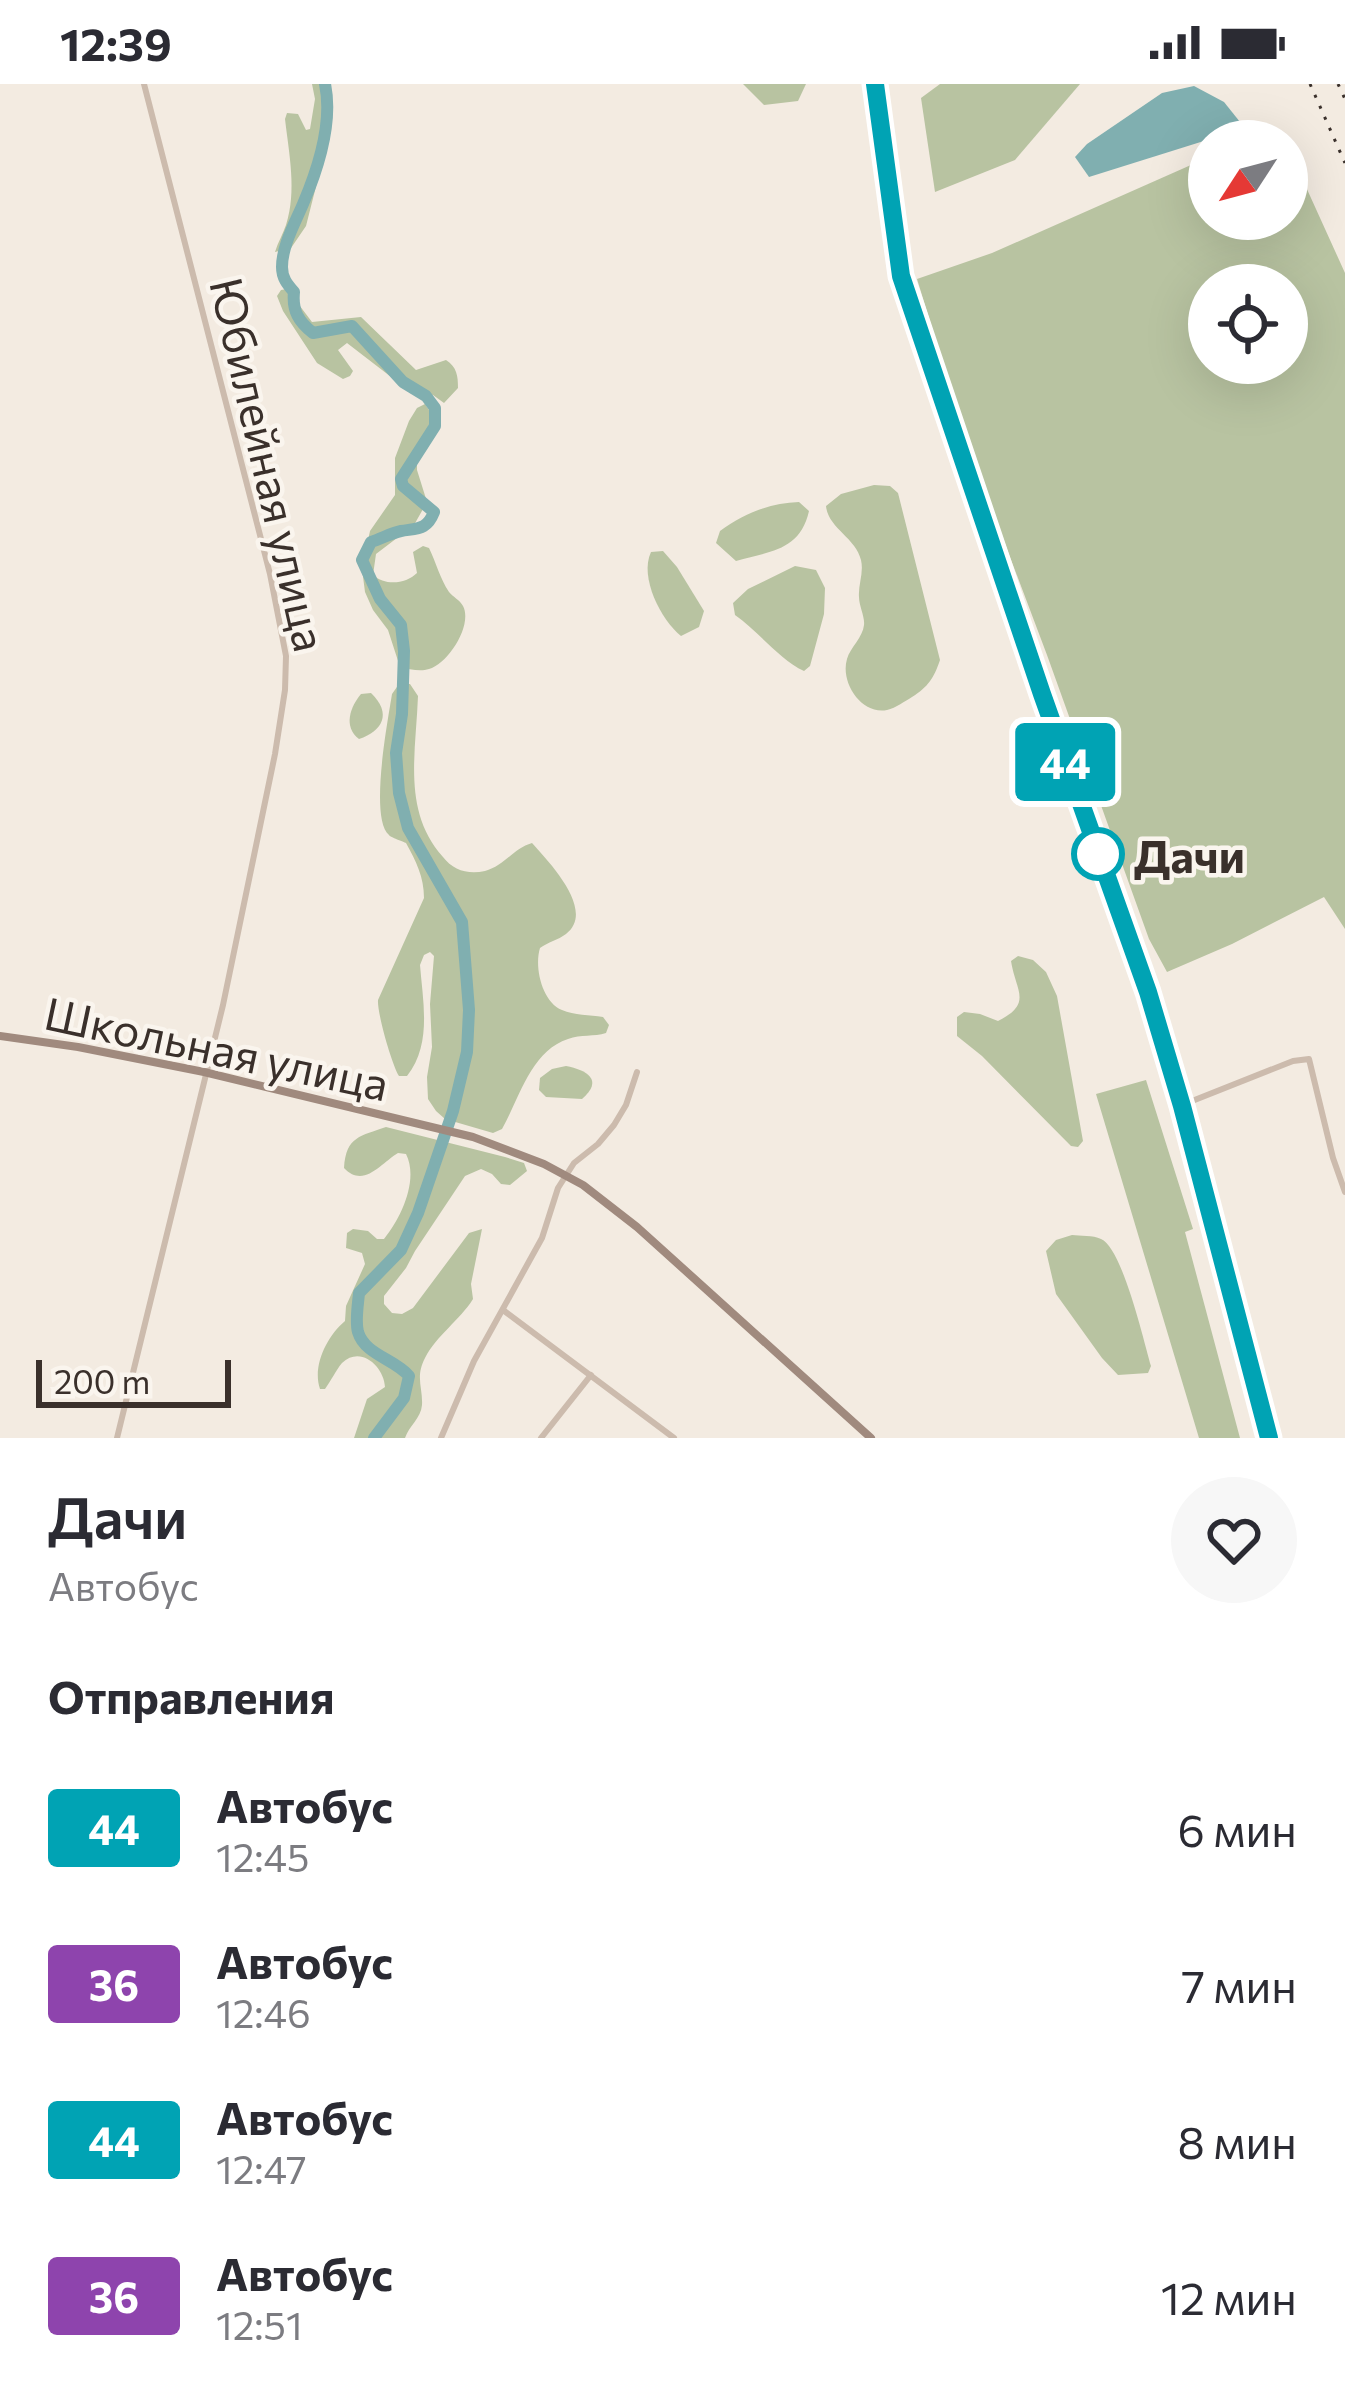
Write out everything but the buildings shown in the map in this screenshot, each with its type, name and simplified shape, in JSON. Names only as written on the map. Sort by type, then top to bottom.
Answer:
[{"type":"street","name":"Юбилейная улица","points":[[117,1438],[223,1005],[275,754],[286,656],[270,574],[144,84]]},
{"type":"street","points":[[875,84],[901,276],[1049,717],[1148,992],[1269,1438]]},
{"type":"street","name":"Школьная улица","points":[[0,1036],[204,1072],[421,1124],[473,1137],[566,1174]]},
{"type":"street","points":[[1182,1106],[1309,1059],[1345,1192]]},
{"type":"street","points":[[441,1438],[474,1361],[542,1238],[566,1174],[614,1125],[638,1072]]},
{"type":"street","points":[[566,1174],[637,1227],[871,1438]]},
{"type":"street","points":[[503,1310],[674,1438]]},
{"type":"street","points":[[541,1438],[591,1375]]},
{"type":"green space","points":[[312,84],[320,84],[331,112],[330,131],[306,226],[291,248],[275,252],[291,199],[285,119],[287,113],[298,114],[306,130],[310,129],[315,99]]},
{"type":"green space","points":[[743,84],[806,84],[798,101],[764,105]]},
{"type":"green space","points":[[940,84],[1080,84],[1015,160],[935,192],[921,98]]},
{"type":"green space","points":[[1188,166],[1188,240],[1308,240],[1308,191],[1345,273],[1345,929],[1324,897],[1167,972],[1149,939],[970,451],[917,279],[992,253]]},
{"type":"green space","points":[[287,289],[312,322],[361,317],[416,370],[446,360],[456,372],[458,388],[444,403],[433,395],[408,390],[347,343],[338,350],[353,371],[343,379],[317,363],[283,311],[277,296]]},
{"type":"green space","points":[[425,404],[433,416],[417,452],[417,470],[427,502],[414,525],[376,554],[373,575],[389,582],[407,580],[417,573],[413,552],[429,548],[446,587],[463,606],[465,623],[451,652],[436,666],[418,670],[400,667],[388,630],[365,592],[362,569],[370,531],[395,495],[395,458],[409,421]]},
{"type":"green space","points":[[890,486],[898,493],[940,660],[922,690],[887,710],[861,702],[847,677],[847,659],[864,625],[859,597],[862,565],[826,506],[841,494]]},
{"type":"green space","points":[[799,502],[809,511],[805,524],[782,547],[736,561],[716,543],[720,531],[748,515]]},
{"type":"green space","points":[[663,551],[704,611],[699,627],[681,636],[666,620],[650,585],[651,552]]},
{"type":"green space","points":[[795,566],[816,570],[825,588],[824,614],[810,666],[804,671],[735,615],[733,603],[748,589]]},
{"type":"green space","points":[[399,684],[410,684],[418,696],[414,781],[430,839],[451,865],[473,872],[492,869],[532,843],[567,887],[576,913],[566,934],[540,948],[539,974],[545,992],[562,1010],[603,1017],[609,1025],[606,1033],[568,1039],[545,1054],[528,1076],[502,1129],[493,1133],[445,1119],[428,1099],[434,956],[430,952],[420,965],[423,1037],[407,1076],[399,1076],[396,1070],[380,1016],[378,1000],[424,898],[413,856],[406,843],[389,835],[380,809],[387,725],[392,694]]},
{"type":"green space","points":[[371,693],[381,708],[382,720],[359,739],[351,729],[351,711],[361,694]]},
{"type":"green space","points":[[1018,956],[1033,960],[1046,972],[1057,996],[1083,1141],[1078,1147],[1071,1146],[957,1036],[957,1017],[964,1012],[998,1021],[1016,1008],[1020,996],[1011,961]]},
{"type":"green space","points":[[566,1066],[590,1077],[592,1086],[582,1099],[546,1097],[539,1090],[540,1078]]},
{"type":"green space","points":[[1146,1080],[1193,1229],[1185,1232],[1240,1438],[1199,1438],[1096,1094]]},
{"type":"green space","points":[[386,1127],[505,1157],[524,1163],[527,1171],[510,1185],[481,1169],[465,1176],[384,1296],[392,1313],[413,1308],[469,1233],[482,1229],[471,1284],[473,1299],[425,1358],[421,1410],[405,1438],[354,1438],[367,1399],[385,1387],[381,1372],[364,1357],[349,1358],[325,1389],[320,1389],[318,1371],[327,1343],[345,1321],[346,1306],[365,1264],[362,1253],[346,1248],[347,1233],[368,1231],[384,1239],[406,1198],[410,1175],[406,1154],[398,1153],[365,1175],[344,1168],[352,1143]]},
{"type":"green space","points":[[1072,1235],[1101,1239],[1117,1259],[1151,1366],[1148,1373],[1118,1375],[1056,1294],[1046,1251],[1056,1240]]},
{"type":"water","points":[[1194,86],[1224,102],[1238,120],[1188,120],[1188,146],[1089,177],[1075,157],[1162,93]]},
{"type":"waterway","points":[[325,84],[323,145],[287,243],[282,271],[308,329],[313,333],[352,326],[403,382],[426,396],[435,408],[435,426],[401,479],[434,512],[421,527],[371,542],[362,560],[380,599],[401,625],[399,793],[408,828],[462,922],[469,1010],[467,1052],[453,1111],[418,1213],[401,1250],[359,1293],[357,1323],[362,1340],[409,1376],[404,1398],[374,1438]]},
{"type":"railway","points":[[1310,84],[1345,163]]},
{"type":"railway","points":[[1338,84],[1345,99]]},
{"type":"bus line","name":"44","points":[[875,84],[901,276],[1148,992],[1269,1438]]},
{"type":"place","name":"Дачи","points":[[1098,854]]}]
